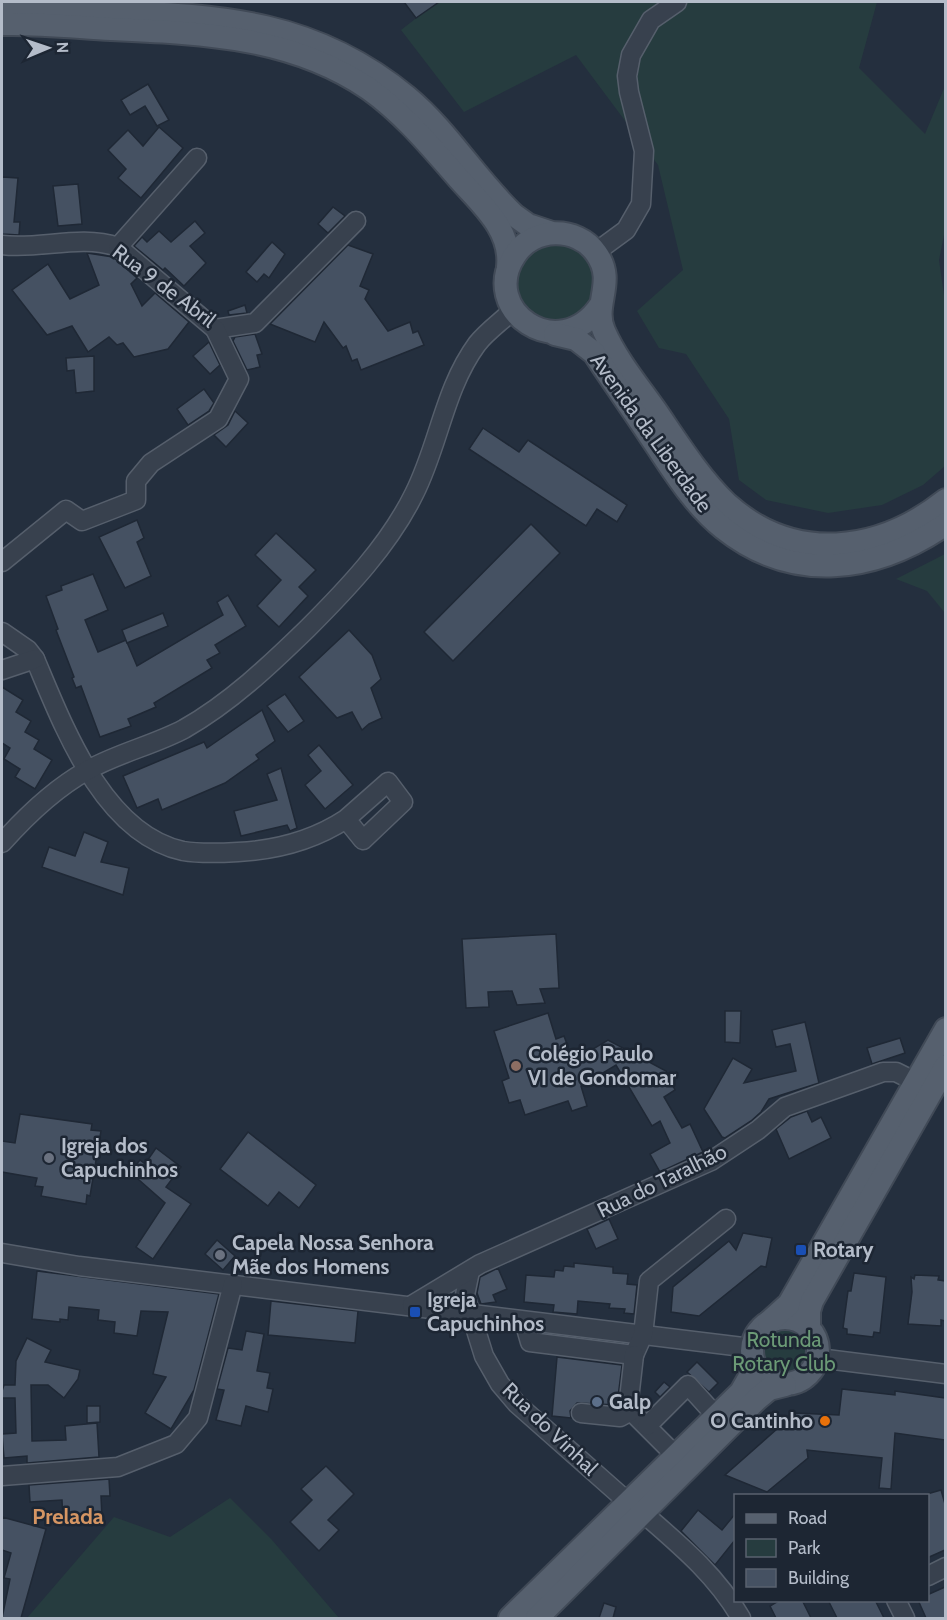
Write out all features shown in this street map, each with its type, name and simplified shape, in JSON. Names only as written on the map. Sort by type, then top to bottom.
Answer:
[{"type":"main road","points":[[2,6],[220,18],[271,27],[309,38],[360,63],[408,98],[430,119],[514,215],[528,225],[552,233],[576,237],[596,252],[606,279],[600,306],[592,318],[581,327],[553,333],[531,326],[513,310],[506,289],[509,246],[498,224],[424,139],[369,89],[330,67],[265,43],[216,35],[2,24]]},
{"type":"main road","points":[[508,267],[515,254],[525,244],[538,236],[552,233]]},
{"type":"main road","name":"Avenida da Liberdade","points":[[600,306],[599,319],[612,347],[689,459],[727,503],[768,532],[797,542],[828,545],[870,540],[913,522],[945,500]]},
{"type":"main road","name":"Avenida da Liberdade","points":[[553,333],[576,339],[594,352],[685,488],[722,528],[753,549],[778,559],[803,565],[852,565],[896,553],[945,524]]},
{"type":"main road","points":[[537,1618],[636,1508],[676,1456],[748,1382],[752,1373],[754,1337],[789,1304],[945,1029]]},
{"type":"main road","points":[[809,1328],[809,1311],[813,1301],[945,1066]]},
{"type":"main road","points":[[510,1618],[762,1394],[806,1377],[818,1358],[815,1337],[809,1328],[790,1318],[768,1322]]},
{"type":"main road","points":[[752,1354],[763,1377],[773,1384],[785,1385]]},
{"type":"street","points":[[596,252],[626,230],[641,204],[644,151],[627,76],[631,55],[651,20],[677,2]]},
{"type":"street","points":[[118,248],[197,158]]},
{"type":"street","name":"Rua 9 de Abril","points":[[2,245],[29,247],[103,242],[118,248],[215,329],[255,323],[356,221]]},
{"type":"street","points":[[2,843],[22,820],[53,794],[88,770],[183,729],[219,706],[265,669],[338,596],[403,517],[416,491],[450,395],[466,361],[479,342],[513,310]]},
{"type":"street","points":[[2,562],[66,510],[82,521],[136,500],[136,481],[151,463],[218,419],[239,379],[215,329]]},
{"type":"street","points":[[2,632],[28,650],[34,658],[63,723],[88,770],[125,819],[148,835],[183,851],[251,851],[293,844],[324,834],[346,819]]},
{"type":"street","points":[[2,670],[34,658]]},
{"type":"street","name":"Rua do Taralhão","points":[[412,1305],[480,1264],[711,1161],[758,1130],[785,1107],[883,1072],[896,1072],[916,1082]]},
{"type":"street","points":[[676,1456],[628,1408],[634,1355],[643,1335],[649,1281],[726,1219]]},
{"type":"street","points":[[2,1253],[80,1266],[643,1335],[752,1354]]},
{"type":"street","points":[[470,1271],[465,1295],[470,1314]]},
{"type":"street","points":[[2,1476],[118,1467],[176,1444],[198,1418],[233,1284]]},
{"type":"street","name":"Rua do Vinhal","points":[[470,1314],[484,1356],[511,1398],[705,1567],[733,1598]]},
{"type":"street","points":[[524,1322],[530,1342],[634,1355]]},
{"type":"street","points":[[818,1358],[945,1374]]},
{"type":"street","points":[[647,1426],[688,1385],[716,1416]]},
{"type":"street","points":[[581,1413],[620,1417],[631,1411]]},
{"type":"street","points":[[929,1575],[945,1567]]},
{"type":"street","name":"Rua do Vinhal","points":[[735,1602],[741,1618]]},
{"type":"street","points":[[897,1602],[905,1618]]},
{"type":"green space","points":[[437,2],[877,2],[859,68],[925,134],[945,86],[946,225],[939,260],[946,309],[945,466],[923,485],[882,505],[828,513],[766,500],[739,480],[729,419],[686,354],[659,348],[637,311],[683,270],[658,165],[576,55],[464,112],[401,30]]},
{"type":"green space","points":[[556,243],[571,246],[584,255],[593,268],[596,283],[593,298],[584,311],[571,320],[556,323],[541,320],[528,311],[519,298],[516,283],[519,268],[528,255],[541,246]]},
{"type":"green space","points":[[945,554],[945,613],[927,591],[896,579]]},
{"type":"green space","name":"Rotunda Rotary Club","points":[[784,1329],[800,1336],[807,1352],[800,1368],[784,1375],[768,1368],[761,1352],[768,1336]]},
{"type":"green space","points":[[230,1498],[272,1540],[339,1618],[27,1618],[114,1517],[170,1537]]},
{"type":"building","points":[[404,2],[439,2],[416,18]]},
{"type":"building","points":[[148,84],[169,120],[157,126],[145,106],[130,115],[121,100]]},
{"type":"building","points":[[159,127],[183,148],[141,198],[118,178],[126,169],[108,150],[128,130],[143,146]]},
{"type":"building","points":[[2,177],[18,178],[14,222],[20,222],[19,235],[2,234]]},
{"type":"building","points":[[78,184],[82,224],[58,226],[53,186]]},
{"type":"building","points":[[333,207],[345,216],[328,233],[318,224]]},
{"type":"building","points":[[195,221],[205,233],[190,246],[206,263],[184,286],[165,268],[163,270],[134,246],[142,237],[147,242],[159,231],[171,242]]},
{"type":"building","points":[[272,242],[285,254],[269,278],[264,274],[257,282],[246,272]]},
{"type":"building","points":[[348,245],[373,254],[360,286],[369,290],[365,299],[388,331],[410,322],[413,333],[418,331],[424,345],[361,370],[357,359],[352,361],[346,346],[343,348],[324,322],[315,342],[270,324]]},
{"type":"building","points":[[87,253],[113,257],[137,278],[131,284],[142,306],[155,293],[189,322],[168,349],[134,357],[123,343],[117,345],[109,337],[88,352],[72,326],[47,335],[12,290],[48,264],[70,299],[99,285]]},
{"type":"building","points":[[245,305],[247,313],[229,315],[228,311]]},
{"type":"building","points":[[255,334],[262,354],[257,355],[260,367],[247,370],[233,341],[235,337]]},
{"type":"building","points":[[209,342],[220,365],[210,374],[193,356]]},
{"type":"building","points":[[94,356],[94,391],[76,393],[74,370],[67,371],[66,358]]},
{"type":"building","points":[[204,389],[214,403],[209,411],[188,425],[177,409]]},
{"type":"building","points":[[235,411],[248,423],[226,447],[214,435],[228,425]]},
{"type":"building","points":[[483,428],[519,452],[528,440],[627,505],[617,522],[597,509],[586,526],[469,449]]},
{"type":"building","points":[[137,520],[144,538],[137,542],[151,576],[125,588],[99,537]]},
{"type":"building","points":[[531,524],[560,553],[453,661],[424,632]]},
{"type":"building","points":[[276,533],[316,570],[299,587],[308,596],[279,627],[257,606],[281,580],[255,555]]},
{"type":"building","points":[[93,574],[108,610],[85,620],[98,652],[126,640],[137,666],[223,615],[217,602],[228,595],[246,626],[215,645],[220,653],[207,660],[212,668],[154,703],[156,707],[128,719],[131,726],[100,737],[81,686],[76,688],[72,678],[74,677],[46,596],[62,590],[61,586]]},
{"type":"building","points":[[163,613],[168,626],[127,643],[122,630]]},
{"type":"building","points":[[349,630],[372,655],[381,679],[371,688],[382,718],[362,730],[352,712],[337,718],[299,677]]},
{"type":"building","points":[[2,687],[23,700],[16,712],[31,721],[25,732],[39,740],[34,749],[52,760],[35,789],[15,777],[20,769],[4,759],[10,748],[2,743]]},
{"type":"building","points":[[285,694],[304,721],[288,732],[267,706]]},
{"type":"building","points":[[262,710],[275,741],[256,755],[259,759],[225,783],[162,810],[158,799],[137,808],[123,776],[204,742],[207,748]]},
{"type":"building","points":[[319,745],[353,785],[325,809],[305,785],[321,771],[308,755]]},
{"type":"building","points":[[281,768],[297,828],[290,831],[287,825],[241,836],[234,811],[277,800],[267,774]]},
{"type":"building","points":[[84,832],[108,842],[101,862],[129,868],[123,895],[42,867],[49,847],[75,856]]},
{"type":"building","points":[[556,934],[559,988],[540,989],[545,1003],[517,1005],[512,991],[488,992],[489,1007],[466,1008],[462,939]]},
{"type":"building","points":[[725,1011],[741,1011],[740,1043],[725,1042]]},
{"type":"building","points":[[548,1013],[556,1039],[564,1036],[573,1061],[608,1040],[666,1071],[675,1090],[664,1097],[682,1128],[690,1124],[703,1152],[660,1172],[650,1154],[670,1143],[660,1121],[652,1126],[616,1065],[581,1086],[587,1106],[572,1111],[568,1101],[525,1115],[520,1100],[509,1103],[502,1081],[509,1078],[494,1031]]},
{"type":"building","points":[[805,1022],[819,1083],[769,1099],[761,1112],[751,1121],[725,1138],[722,1137],[704,1109],[733,1058],[752,1069],[744,1083],[796,1071],[790,1044],[776,1047],[772,1030]]},
{"type":"building","points":[[900,1038],[905,1053],[872,1064],[867,1048]]},
{"type":"building","points":[[807,1111],[812,1122],[821,1117],[831,1138],[789,1159],[776,1129],[791,1117]]},
{"type":"building","name":"Igreja dos Capuchinhos","points":[[20,1114],[92,1124],[91,1130],[101,1131],[90,1196],[87,1195],[86,1204],[41,1196],[43,1187],[35,1186],[37,1178],[2,1172],[2,1141],[15,1143]]},
{"type":"building","points":[[248,1132],[316,1185],[299,1208],[279,1192],[268,1206],[220,1169]]},
{"type":"building","points":[[156,1148],[181,1167],[166,1187],[191,1204],[153,1259],[136,1247],[165,1203],[130,1172],[140,1160],[145,1164]]},
{"type":"building","points":[[609,1219],[618,1239],[596,1249],[587,1229]]},
{"type":"building","points":[[743,1233],[772,1238],[766,1267],[761,1266],[699,1316],[671,1312],[673,1287],[729,1241],[736,1250]]},
{"type":"building","name":"Capela Nossa Senhora Mãe dos Homens","points":[[217,1240],[235,1256],[223,1270],[205,1254]]},
{"type":"building","points":[[574,1263],[613,1267],[613,1273],[628,1274],[627,1284],[637,1285],[634,1314],[624,1313],[625,1309],[609,1308],[610,1304],[578,1301],[577,1314],[553,1312],[554,1305],[524,1302],[526,1275],[554,1277],[555,1270],[563,1271],[564,1266],[574,1267]]},
{"type":"building","points":[[498,1268],[507,1289],[493,1295],[496,1302],[481,1304],[477,1293],[480,1277]]},
{"type":"building","points":[[37,1271],[219,1294],[194,1390],[171,1429],[145,1413],[166,1377],[153,1374],[168,1312],[141,1311],[137,1336],[114,1333],[115,1322],[98,1320],[99,1310],[69,1307],[68,1320],[60,1319],[60,1322],[32,1319]]},
{"type":"building","points":[[854,1273],[886,1277],[880,1333],[874,1332],[873,1337],[847,1334],[847,1329],[843,1328],[848,1291],[851,1291]]},
{"type":"building","points":[[915,1275],[939,1276],[938,1280],[945,1281],[945,1321],[941,1320],[941,1326],[908,1324],[912,1292],[911,1277],[914,1279]]},
{"type":"building","points":[[271,1301],[358,1311],[355,1343],[268,1335]]},
{"type":"building","points":[[246,1331],[264,1334],[257,1371],[270,1373],[267,1388],[273,1389],[268,1412],[246,1406],[241,1426],[216,1420],[224,1390],[217,1389],[228,1348],[242,1350]]},
{"type":"building","points":[[27,1338],[51,1350],[45,1362],[80,1370],[78,1379],[64,1398],[48,1385],[31,1385],[32,1441],[66,1440],[65,1426],[97,1423],[99,1457],[27,1463],[27,1456],[4,1458],[2,1434],[16,1433],[15,1398],[2,1398],[2,1391],[4,1385],[15,1385],[16,1361]]},
{"type":"building","points":[[557,1357],[622,1365],[617,1405],[577,1403],[570,1411],[571,1418],[552,1416]]},
{"type":"building","points":[[697,1362],[718,1383],[709,1392],[687,1372]]},
{"type":"building","points":[[664,1382],[670,1387],[660,1397],[655,1392]]},
{"type":"building","points":[[842,1389],[895,1395],[895,1391],[945,1398],[945,1440],[895,1433],[891,1489],[879,1488],[882,1458],[807,1450],[808,1458],[767,1492],[725,1475],[795,1413],[839,1415]]},
{"type":"building","points":[[87,1406],[100,1406],[100,1422],[87,1423]]},
{"type":"building","points":[[326,1466],[354,1494],[328,1520],[339,1530],[319,1551],[290,1522],[312,1500],[301,1489]]},
{"type":"building","points":[[109,1479],[110,1496],[101,1496],[102,1517],[63,1520],[62,1500],[30,1502],[29,1485]]},
{"type":"building","points":[[941,1490],[945,1504],[945,1550],[929,1557],[929,1494],[927,1494]]},
{"type":"building","points":[[698,1510],[722,1530],[734,1515],[734,1541],[715,1565],[681,1531]]},
{"type":"building","points":[[2,1517],[46,1529],[21,1618],[2,1618],[10,1579],[4,1578],[11,1553],[2,1550]]},
{"type":"building","points":[[945,1587],[945,1618],[926,1618],[919,1602],[929,1602],[929,1594]]},
{"type":"building","points":[[777,1602],[803,1602],[811,1618],[776,1618],[770,1606]]},
{"type":"building","points":[[829,1602],[876,1602],[884,1618],[837,1618]]},
{"type":"building","points":[[604,1603],[616,1607],[613,1618],[599,1618]]},
{"type":"place","name":"Colégio Paulo VI de Gondomar","points":[[516,1066]]},
{"type":"place","name":"Igreja dos Capuchinhos","points":[[49,1158]]},
{"type":"place","name":"Rotary","points":[[801,1250]]},
{"type":"place","name":"Capela Nossa Senhora Mãe dos Homens","points":[[220,1255]]},
{"type":"place","name":"Igreja Capuchinhos","points":[[415,1312]]},
{"type":"place","name":"Galp","points":[[597,1402]]},
{"type":"place","name":"O Cantinho","points":[[825,1421]]},
{"type":"district","name":"Prelada","points":[[68,1516]]}]
